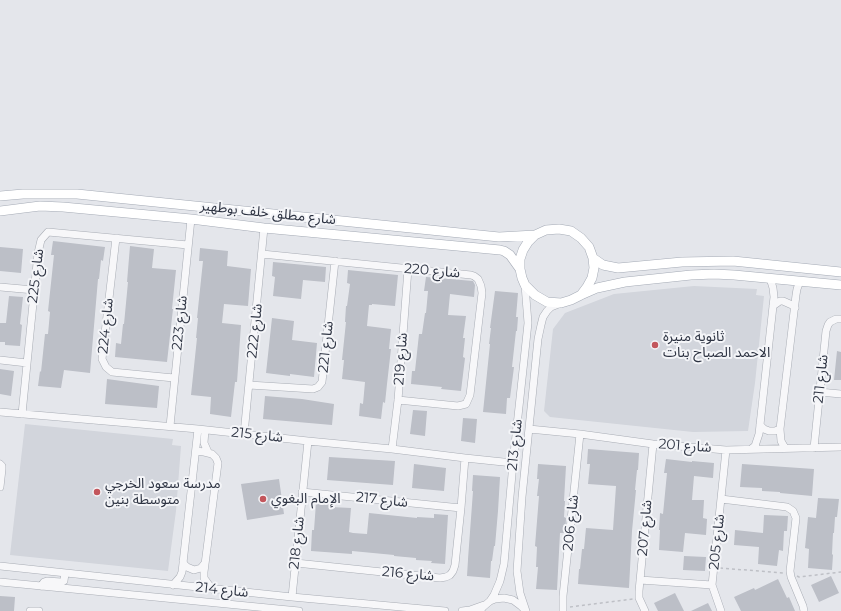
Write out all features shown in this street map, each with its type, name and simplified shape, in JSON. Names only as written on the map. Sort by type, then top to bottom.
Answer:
[{"type":"main road","name":"شارع مطلق خلف بوطهير","points":[[0,196],[24,194],[77,194],[499,237],[535,235]]},
{"type":"main road","name":"شارع مطلق خلف بوطهير","points":[[0,211],[48,206],[500,250],[510,254],[520,269]]},
{"type":"main road","points":[[581,294],[588,287],[594,268],[593,258],[589,247],[581,238],[570,231],[558,229],[546,230],[535,235],[523,250],[520,259],[520,269],[525,285],[535,296],[547,302],[561,303],[597,288],[626,282],[691,275],[734,275],[841,285]]},
{"type":"main road","points":[[593,258],[604,265],[618,268],[682,262],[733,261],[841,272]]},
{"type":"street","name":"شارع 223","points":[[170,426],[191,219]]},
{"type":"street","name":"شارع 222","points":[[244,434],[264,228]]},
{"type":"street","name":"شارع 225","points":[[22,414],[38,253],[41,240],[48,232],[188,245]]},
{"type":"street","name":"شارع 224","points":[[116,238],[102,359],[106,367],[112,372],[174,378]]},
{"type":"street","name":"شارع 220","points":[[262,254],[470,274],[478,279],[482,293],[470,395],[466,404],[458,406],[398,400]]},
{"type":"street","name":"شارع 221","points":[[249,385],[313,389],[318,387],[322,382],[335,261]]},
{"type":"street","name":"شارع 219","points":[[392,449],[398,400],[408,269]]},
{"type":"street","points":[[751,449],[757,443],[760,425],[774,296],[770,278]]},
{"type":"street","points":[[785,448],[781,441],[780,429],[797,289],[800,280]]},
{"type":"street","name":"شارع 213","points":[[480,611],[488,603],[497,589],[502,574],[528,323],[525,285]]},
{"type":"street","points":[[0,287],[34,290]]},
{"type":"street","points":[[773,306],[780,301],[784,301],[795,308]]},
{"type":"street","name":"شارع 213","points":[[525,611],[520,593],[517,571],[522,497],[539,331],[547,311],[551,307],[561,303]]},
{"type":"street","name":"شارع 211","points":[[814,448],[826,328],[832,320],[841,319]]},
{"type":"street","points":[[0,360],[27,363]]},
{"type":"street","points":[[819,392],[841,394]]},
{"type":"street","name":"شارع 215","points":[[0,412],[170,426],[513,462]]},
{"type":"street","points":[[760,425],[769,431],[780,429]]},
{"type":"street","name":"شارع 201","points":[[529,429],[580,434],[652,444],[726,450],[841,448]]},
{"type":"street","points":[[173,585],[180,577],[183,561],[196,451],[201,430]]},
{"type":"street","points":[[201,430],[208,452]]},
{"type":"street","name":"شارع 206","points":[[563,610],[563,596],[580,434]]},
{"type":"street","name":"شارع 218","points":[[292,597],[308,441]]},
{"type":"street","name":"شارع 207","points":[[645,611],[639,598],[639,591],[652,444]]},
{"type":"street","name":"شارع 205","points":[[721,611],[712,585],[726,450]]},
{"type":"street","points":[[196,451],[208,452],[212,454],[218,463],[204,572],[204,578],[212,589]]},
{"type":"street","name":"شارع 216","points":[[296,563],[440,578],[450,575],[455,565],[465,458]]},
{"type":"street","points":[[0,464],[2,469],[0,487]]},
{"type":"street","name":"شارع 217","points":[[302,492],[461,508]]},
{"type":"street","name":"شارع 205","points":[[721,499],[787,507],[793,511],[796,518],[791,573],[804,611]]},
{"type":"street","points":[[183,561],[187,567],[194,570],[201,568],[205,563]]},
{"type":"street","name":"شارع 214","points":[[0,566],[212,589],[445,611]]},
{"type":"street","points":[[42,586],[44,582],[47,581],[64,581],[65,573]]},
{"type":"street","name":"شارع 205","points":[[640,580],[712,585]]},
{"type":"street","name":"شارع 214","points":[[0,582],[299,611]]},
{"type":"street","points":[[462,611],[478,608],[495,599],[504,598],[513,600],[525,611]]},
{"type":"street","points":[[30,611],[39,611]]},
{"type":"path","points":[[714,568],[791,573],[799,577],[841,572]]},
{"type":"path","points":[[563,610],[639,598]]},
{"type":"shaded area","name":"ثانوية منيرة الاحمد الصباح بنات","points":[[694,286],[757,289],[756,295],[764,296],[755,383],[748,431],[693,432],[550,417],[544,411],[553,329],[565,313],[614,294]]},
{"type":"shaded area","name":"مدرسة سعود الخرجي متوسطة بنين","points":[[25,424],[173,439],[172,445],[181,446],[176,511],[168,571],[10,555]]},
{"type":"building","points":[[53,241],[105,247],[98,279],[90,373],[64,370],[61,388],[38,386],[45,334],[48,334],[50,312],[48,311],[54,255],[51,255]]},
{"type":"building","points":[[130,246],[154,249],[152,268],[176,270],[167,362],[115,357],[116,343],[121,344],[124,324]]},
{"type":"building","points":[[0,247],[23,249],[21,273],[0,271]]},
{"type":"building","points":[[200,248],[228,251],[227,266],[251,269],[248,306],[224,304],[222,323],[241,325],[237,382],[235,382],[231,417],[210,414],[211,397],[191,395],[203,261],[199,261]]},
{"type":"building","points":[[273,262],[326,267],[325,282],[303,280],[301,299],[273,296],[275,277],[272,276]]},
{"type":"building","points":[[348,270],[398,275],[395,306],[369,305],[367,326],[391,329],[389,349],[391,349],[385,403],[383,402],[381,419],[359,416],[360,403],[363,404],[365,382],[342,379],[346,306],[350,284],[347,283]]},
{"type":"building","points":[[426,277],[473,281],[475,285],[474,297],[450,294],[448,315],[466,316],[463,338],[465,338],[463,357],[465,358],[461,391],[441,389],[442,387],[411,384],[412,371],[415,371],[419,334],[422,334],[426,313],[428,291],[424,291]]},
{"type":"building","points":[[495,291],[518,293],[516,317],[518,317],[517,331],[512,367],[514,367],[510,398],[507,398],[506,414],[483,412],[490,344],[490,328]]},
{"type":"building","points":[[9,296],[23,297],[20,324],[22,325],[20,346],[5,345],[5,342],[0,342],[0,323],[6,323]]},
{"type":"building","points":[[272,318],[294,321],[292,340],[317,343],[314,377],[266,373]]},
{"type":"building","points":[[837,351],[841,352],[841,380],[834,380]]},
{"type":"building","points":[[0,369],[14,371],[11,396],[0,394]]},
{"type":"building","points":[[107,379],[159,386],[157,408],[105,404]]},
{"type":"building","points":[[265,396],[302,399],[334,404],[332,425],[263,419]]},
{"type":"building","points":[[413,410],[427,411],[425,436],[410,434]]},
{"type":"building","points":[[463,418],[477,419],[475,443],[461,441]]},
{"type":"building","points":[[588,449],[639,453],[635,490],[629,588],[578,584],[586,528],[613,530],[616,486],[588,484],[590,464],[587,464]]},
{"type":"building","points":[[329,457],[395,461],[393,485],[327,480]]},
{"type":"building","points":[[666,459],[714,463],[713,478],[694,476],[692,500],[704,500],[703,518],[707,519],[706,535],[685,533],[683,552],[659,550],[660,513],[663,514],[667,473],[664,473]]},
{"type":"building","points":[[414,464],[446,468],[444,491],[412,488]]},
{"type":"building","points":[[538,464],[566,466],[564,501],[564,517],[566,518],[565,533],[560,533],[557,590],[536,589],[538,567],[536,567],[537,547],[535,546],[539,496],[537,496],[539,479],[537,479]]},
{"type":"building","points":[[742,464],[814,469],[812,496],[762,491],[762,488],[740,487]]},
{"type":"building","points":[[473,475],[500,477],[495,546],[491,561],[490,578],[467,576]]},
{"type":"building","name":"الإمام البغوي","points":[[279,479],[284,514],[247,520],[241,484]]},
{"type":"building","points":[[818,498],[839,499],[833,533],[832,570],[808,568],[809,549],[805,548],[808,517],[816,518]]},
{"type":"building","points":[[316,503],[332,504],[331,507],[351,508],[349,532],[353,533],[367,534],[369,513],[417,518],[434,518],[434,514],[448,515],[445,564],[431,563],[432,561],[416,560],[416,558],[394,555],[352,551],[352,554],[311,551]]},
{"type":"building","points":[[764,515],[788,516],[787,531],[784,531],[783,551],[779,550],[777,566],[758,564],[759,547],[734,545],[735,530],[763,533]]},
{"type":"building","points":[[684,556],[706,557],[705,571],[683,570]]},
{"type":"building","points":[[831,576],[839,593],[819,602],[811,585]]},
{"type":"building","points":[[778,579],[787,598],[789,597],[795,611],[741,611],[734,597],[754,588],[755,590]]},
{"type":"building","points":[[675,593],[684,611],[658,611],[654,603]]},
{"type":"building","points":[[0,596],[15,597],[14,611],[0,611]]},
{"type":"building","points":[[708,603],[712,611],[691,611]]},
{"type":"place","name":"ثانوية منيرة الاحمد الصباح بنات","points":[[655,345]]},
{"type":"place","name":"مدرسة سعود الخرجي متوسطة بنين","points":[[97,492]]},
{"type":"place","name":"الإمام البغوي","points":[[263,499]]}]
